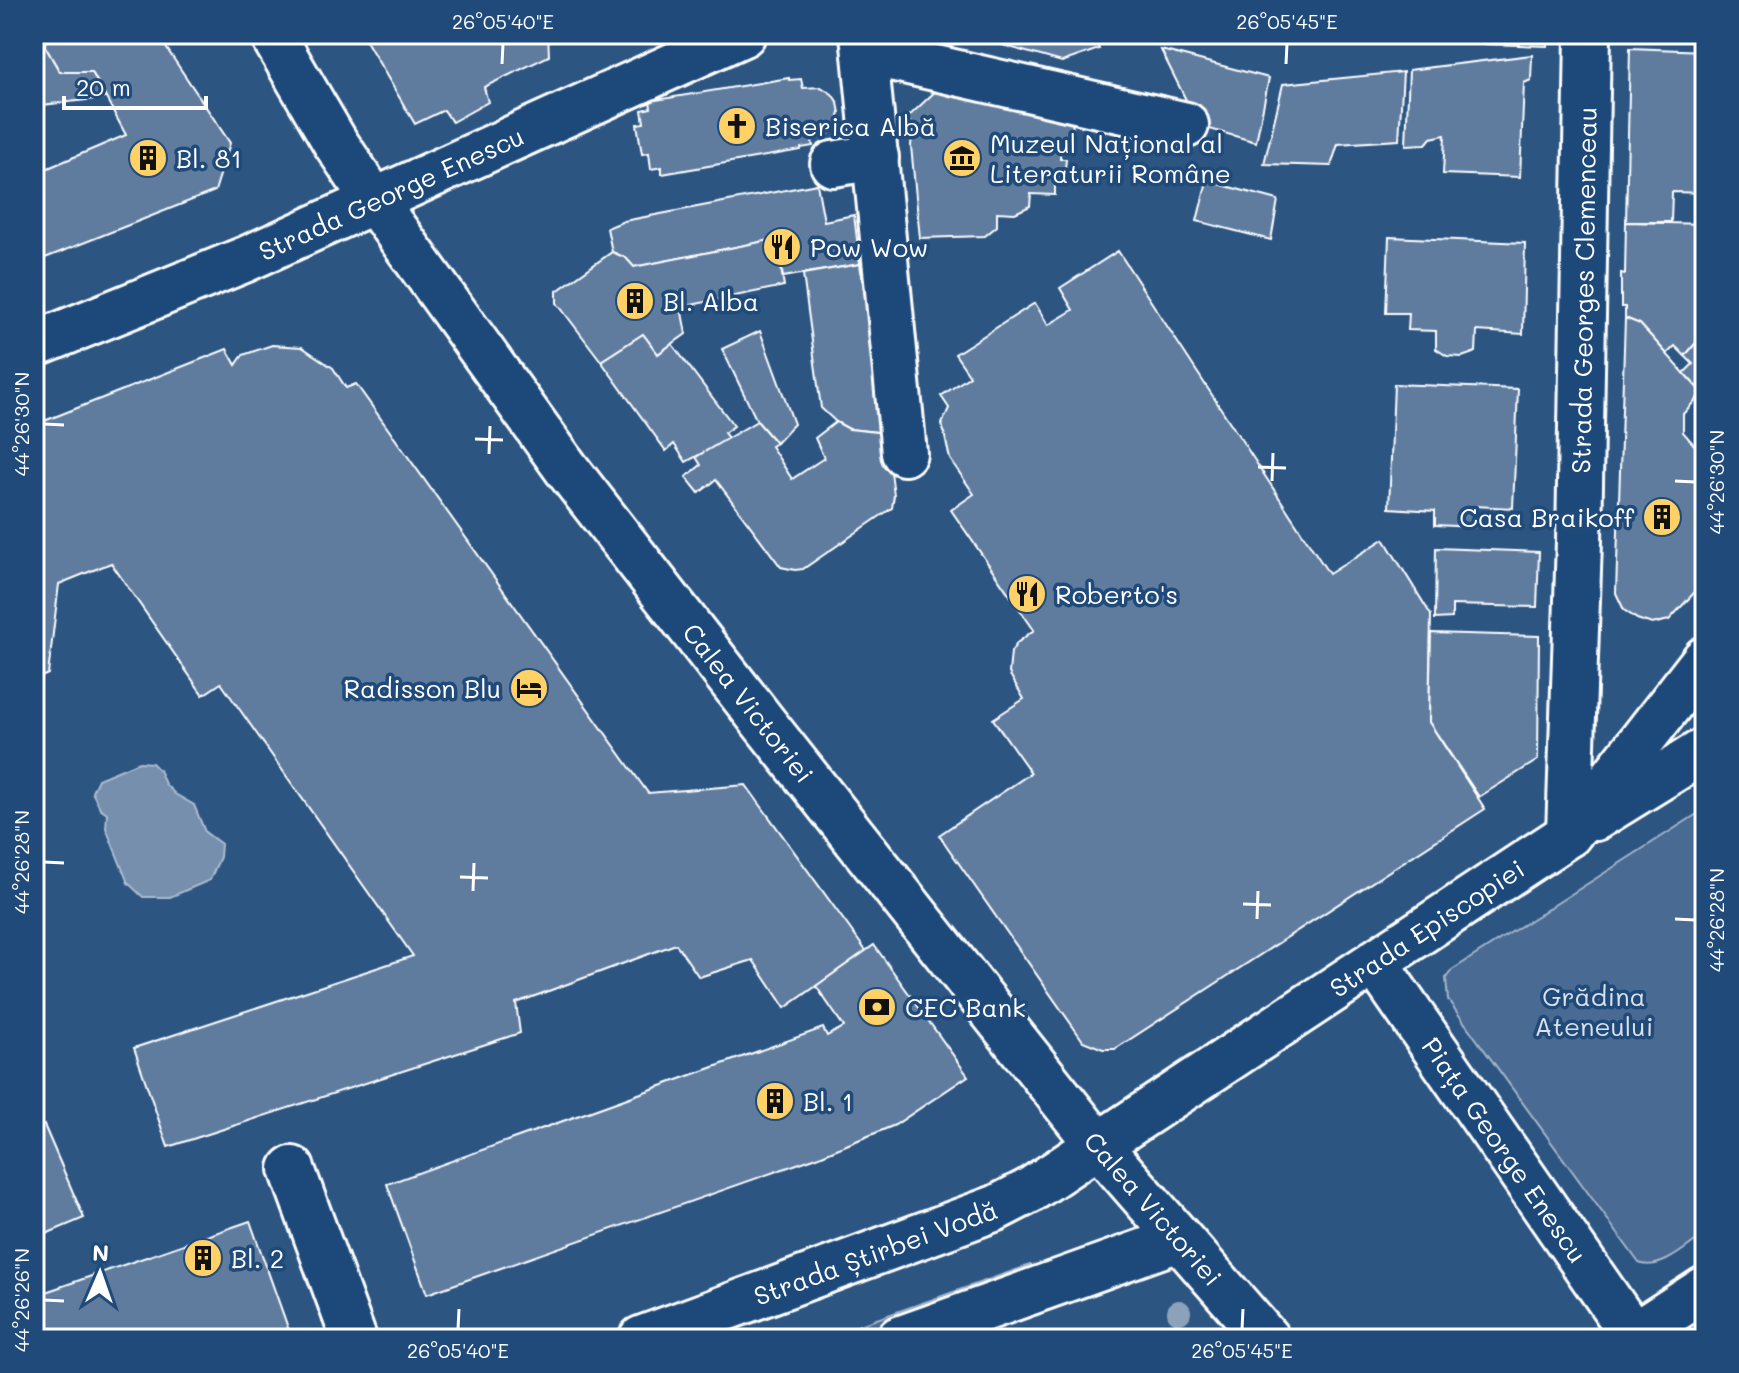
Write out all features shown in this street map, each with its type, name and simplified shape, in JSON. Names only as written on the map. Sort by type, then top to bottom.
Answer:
[{"type":"street","name":"Calea Victoriei","points":[[272,34],[335,142],[375,202],[566,468],[1098,1145],[1267,1339]]},
{"type":"street","name":"Strada George Enescu","points":[[34,345],[246,259],[743,34]]},
{"type":"street","name":"Strada Georges Clemenceau","points":[[1569,834],[1579,525],[1588,34]]},
{"type":"street","points":[[904,453],[864,43],[1186,125]]},
{"type":"street","points":[[833,164],[876,157]]},
{"type":"street","name":"Strada Episcopiei","points":[[1098,1145],[1569,834],[1705,659]]},
{"type":"street","points":[[1569,834],[1705,750]]},
{"type":"street","name":"Piața George Enescu","points":[[1376,964],[1631,1337],[1705,1289]]},
{"type":"street","name":"Strada Știrbei Vodă","points":[[641,1339],[996,1208],[1029,1191],[1098,1145]]},
{"type":"street","points":[[292,1169],[354,1339]]},
{"type":"street","points":[[899,1339],[1179,1239]]},
{"type":"green space","name":"Grădina Ateneului","points":[[1705,809],[1705,1234],[1665,1261],[1647,1265],[1639,1263],[1448,1000],[1446,978],[1452,970]]},
{"type":"green space","points":[[1030,1265],[1034,1276],[855,1339],[820,1339]]},
{"type":"shaded area","points":[[139,762],[152,763],[175,794],[194,805],[205,832],[221,844],[220,857],[210,880],[170,897],[143,897],[128,883],[106,828],[107,813],[100,808],[92,792],[98,779]]},
{"type":"building","points":[[34,34],[46,34],[45,46],[60,72],[92,72],[105,98],[42,105],[42,123],[34,124]]},
{"type":"building","name":"Bl. 81","points":[[46,34],[157,34],[230,143],[215,191],[35,262],[34,174],[126,135],[92,72],[60,72],[45,46]]},
{"type":"building","points":[[362,34],[548,34],[549,56],[484,87],[488,102],[452,122],[444,110],[415,124]]},
{"type":"building","points":[[997,34],[1099,34],[1094,37],[1099,49],[1062,62],[1002,45]]},
{"type":"building","points":[[1251,34],[1290,34],[1256,45]]},
{"type":"building","points":[[1486,34],[1548,34],[1547,46],[1485,44]]},
{"type":"building","points":[[1630,48],[1705,51],[1705,193],[1672,192],[1671,222],[1626,222]]},
{"type":"building","points":[[1161,50],[1269,78],[1256,142],[1199,126]]},
{"type":"building","points":[[1532,55],[1531,80],[1524,83],[1520,177],[1443,174],[1445,135],[1431,138],[1426,144],[1406,145],[1409,70]]},
{"type":"building","points":[[1403,72],[1399,140],[1338,144],[1331,166],[1264,164],[1283,84]]},
{"type":"building","name":"Biserica Albă","points":[[789,78],[801,79],[803,88],[821,87],[832,94],[838,103],[840,113],[836,127],[826,136],[812,140],[813,146],[662,174],[662,167],[651,169],[649,153],[642,154],[637,124],[644,123],[642,110],[651,108],[650,101]]},
{"type":"building","points":[[940,87],[949,96],[1073,115],[1072,138],[1061,137],[1060,159],[1066,159],[1064,178],[1055,177],[1055,195],[1031,194],[1030,206],[1015,213],[997,212],[997,226],[985,236],[920,238],[911,146],[913,126],[907,118]]},
{"type":"building","points":[[1207,181],[1278,200],[1271,240],[1197,221]]},
{"type":"building","name":"Bl. Alba","points":[[817,184],[824,221],[854,215],[860,264],[783,277],[776,239],[634,267],[626,258],[612,252],[607,228],[624,221]]},
{"type":"building","points":[[1626,222],[1705,224],[1705,332],[1685,356],[1675,346],[1667,354],[1640,324],[1625,318],[1625,307],[1621,307],[1621,273],[1625,274]]},
{"type":"building","points":[[1389,237],[1525,243],[1523,334],[1477,331],[1476,352],[1462,357],[1447,356],[1436,349],[1436,331],[1408,330],[1409,313],[1386,313]]},
{"type":"building","name":"Bl. Alba","points":[[776,239],[784,286],[681,307],[686,334],[658,354],[643,334],[601,361],[557,303],[557,291],[612,252],[626,258],[634,267]]},
{"type":"building","points":[[1118,251],[1329,574],[1384,539],[1431,615],[1429,722],[1485,809],[1115,1049],[1103,1049],[1083,1041],[939,835],[1031,773],[993,719],[1024,699],[1009,673],[1011,652],[1034,630],[951,510],[974,494],[950,459],[942,424],[949,408],[941,396],[970,376],[955,354],[1035,303],[1048,325],[1073,310],[1060,288]]},
{"type":"building","points":[[860,264],[886,433],[849,429],[821,408],[803,274]]},
{"type":"building","name":"Casa Braikoff","points":[[1625,318],[1640,324],[1702,393],[1683,414],[1683,432],[1705,454],[1705,581],[1669,620],[1652,624],[1624,610],[1616,593]]},
{"type":"building","points":[[760,331],[794,424],[776,443],[757,421],[722,349]]},
{"type":"building","points":[[1705,332],[1705,396],[1684,373],[1693,364],[1685,356]]},
{"type":"building","name":"Bl. Alba","points":[[643,334],[658,354],[672,344],[734,426],[724,433],[729,439],[686,462],[674,444],[666,451],[601,361]]},
{"type":"building","points":[[272,345],[302,347],[333,368],[346,388],[356,384],[648,793],[746,785],[866,951],[785,1008],[753,960],[699,977],[676,944],[516,1003],[520,1033],[168,1147],[134,1048],[413,956],[221,683],[203,695],[111,563],[59,584],[48,674],[34,680],[34,425],[227,349],[236,365],[243,355]]},
{"type":"building","points":[[1394,384],[1518,389],[1513,508],[1475,506],[1474,527],[1435,525],[1435,511],[1389,508]]},
{"type":"building","points":[[757,421],[776,443],[771,446],[792,479],[824,458],[815,438],[836,422],[849,429],[886,433],[894,495],[892,508],[803,569],[781,567],[716,480],[699,493],[686,477],[701,465],[696,457]]},
{"type":"building","points":[[1436,548],[1539,552],[1537,607],[1452,605],[1452,618],[1435,619]]},
{"type":"building","points":[[1431,633],[1539,636],[1538,760],[1479,797],[1429,722]]},
{"type":"building","name":"Bl. 1","points":[[874,945],[968,1076],[895,1125],[817,1157],[427,1294],[387,1184],[823,1028],[827,1036],[844,1027],[816,986]]},
{"type":"building","points":[[44,1125],[84,1218],[34,1239],[34,1129]]},
{"type":"building","name":"Bl. 2","points":[[250,1221],[292,1339],[34,1339],[34,1296]]},
{"type":"place","name":"Biserica Albă","points":[[737,126]]},
{"type":"place","name":"Bl. 81","points":[[148,158]]},
{"type":"place","name":"Muzeul Național al Literaturii Române","points":[[962,158]]},
{"type":"place","name":"Pow Wow","points":[[782,247]]},
{"type":"place","name":"Bl. Alba","points":[[635,301]]},
{"type":"place","name":"Casa Braikoff","points":[[1662,517]]},
{"type":"place","name":"Roberto's","points":[[1027,594]]},
{"type":"place","name":"Radisson Blu","points":[[529,688]]},
{"type":"place","name":"CEC Bank","points":[[877,1007]]},
{"type":"place","name":"Bl. 1","points":[[775,1101]]},
{"type":"place","name":"Bl. 2","points":[[203,1258]]}]
